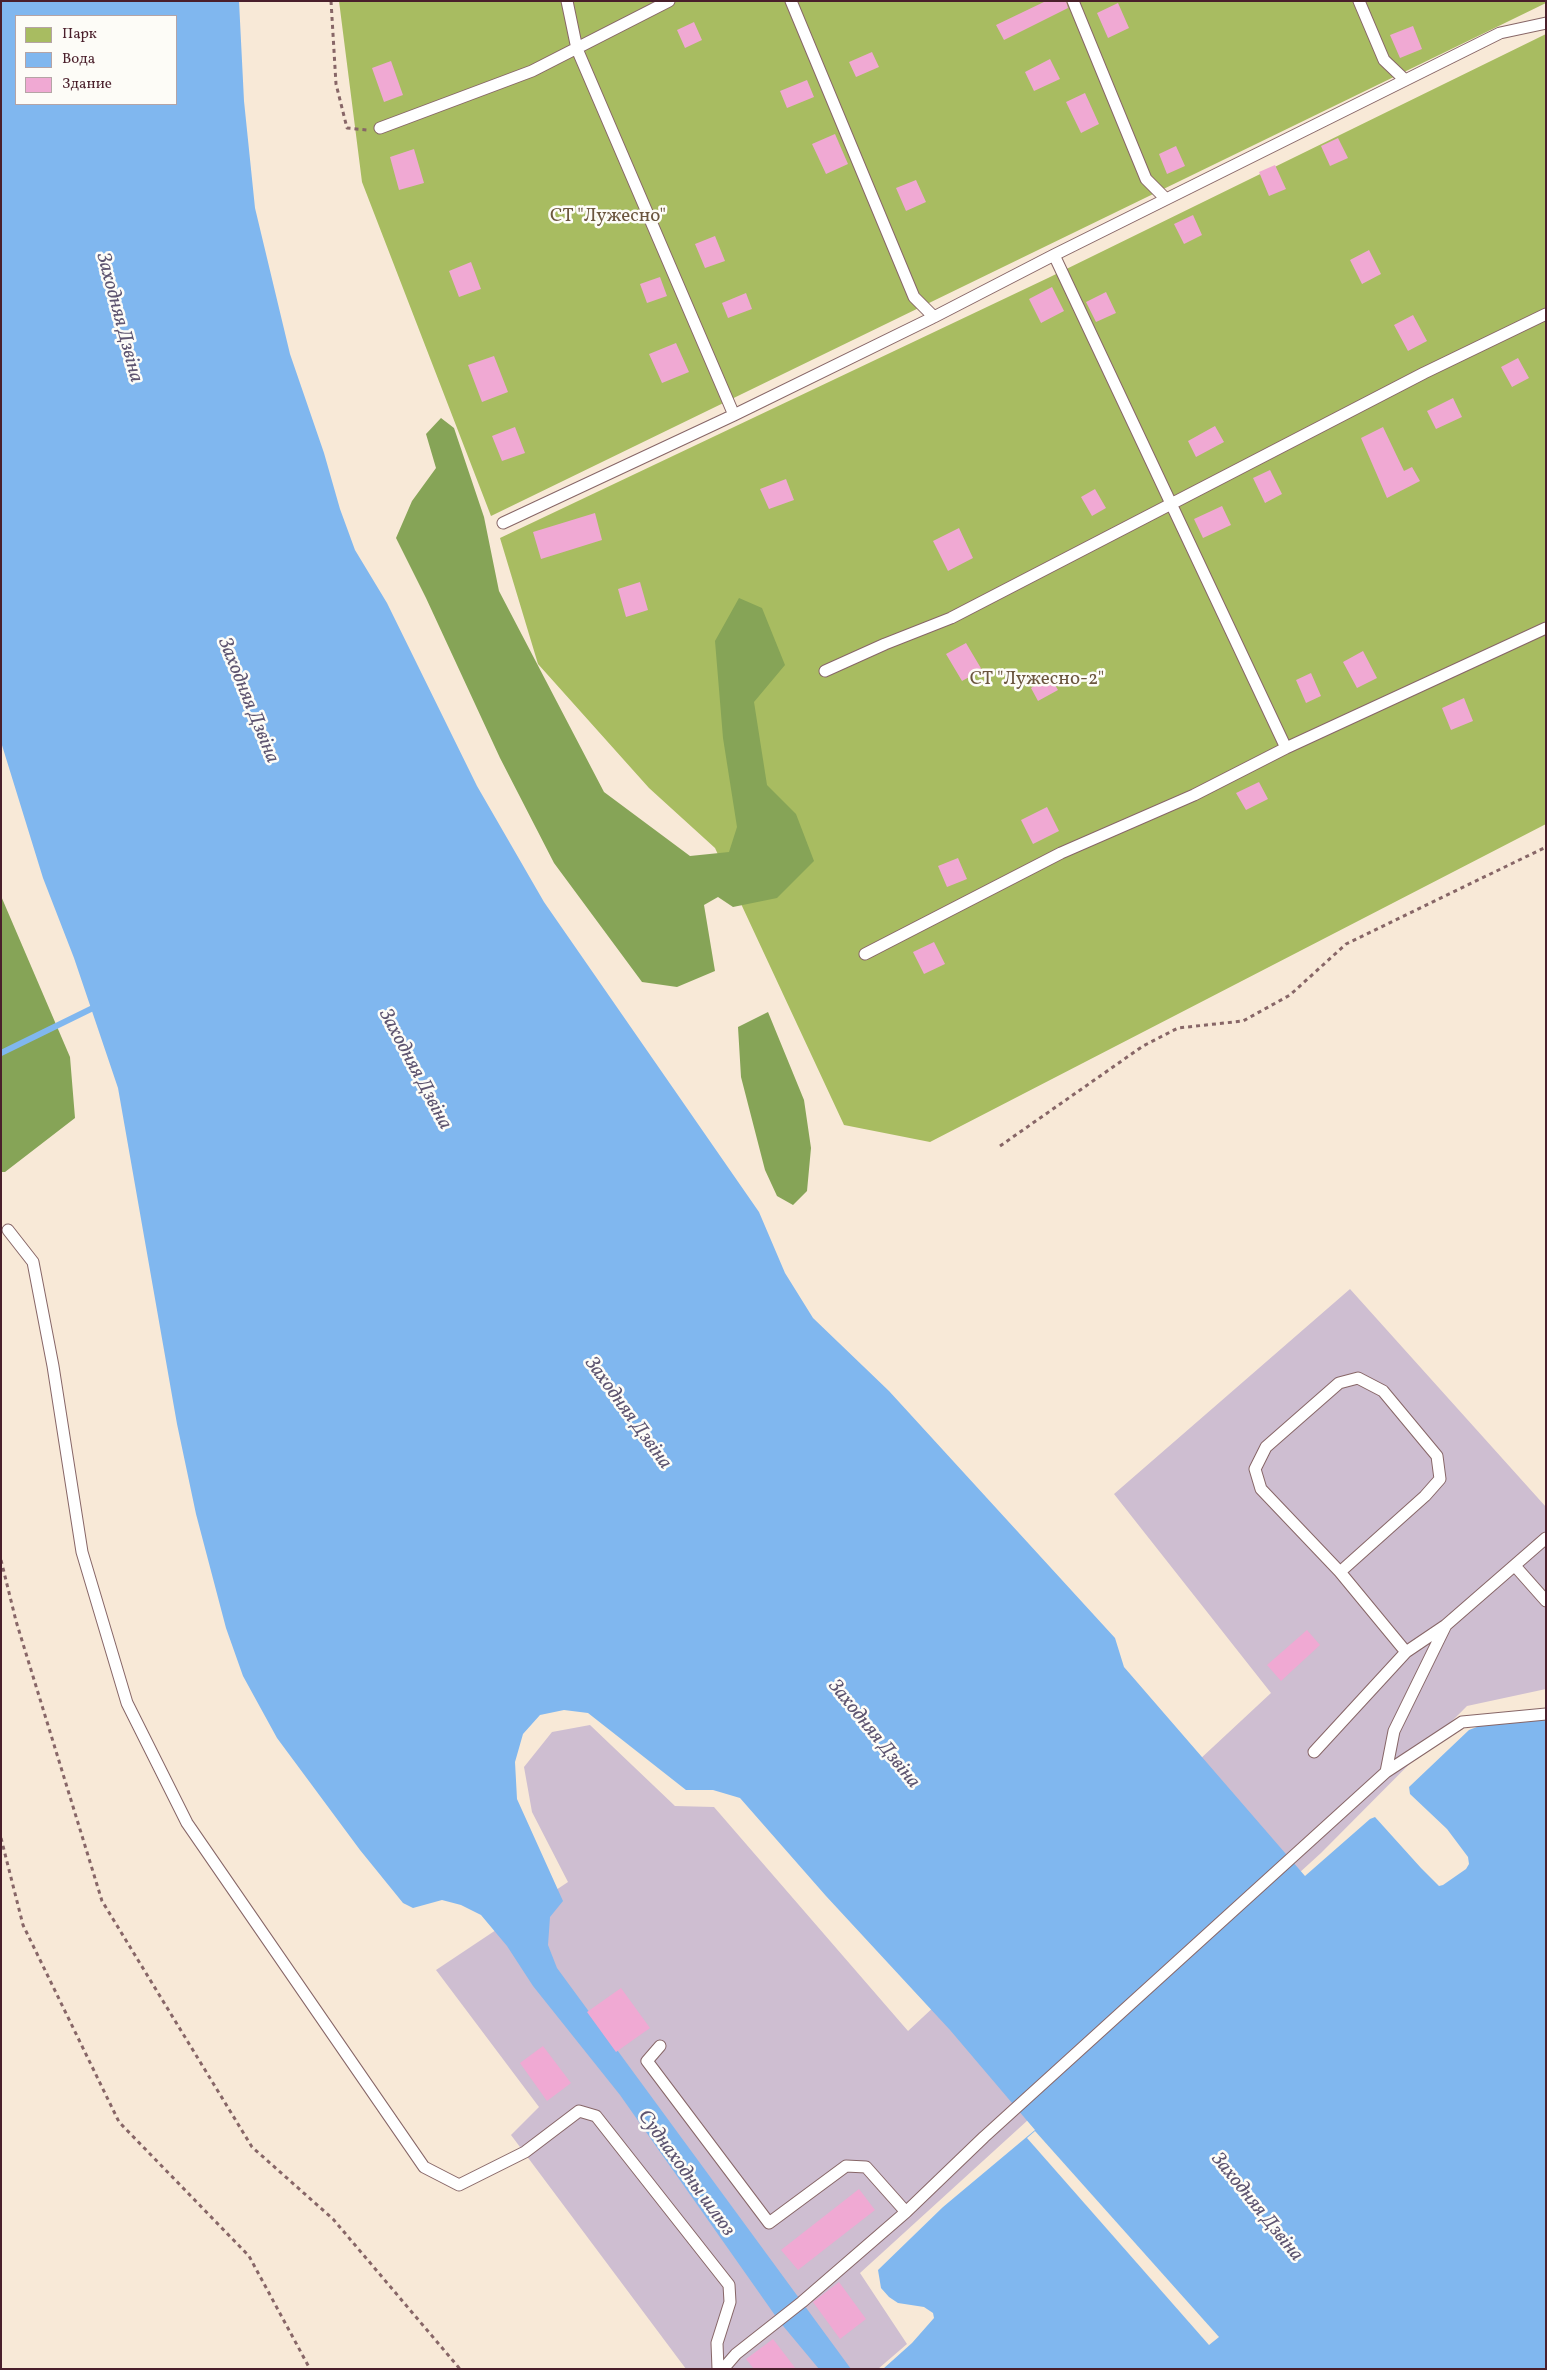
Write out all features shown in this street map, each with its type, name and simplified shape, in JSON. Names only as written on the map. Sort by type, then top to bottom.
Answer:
[{"type":"lane","points":[[567,1],[578,49],[734,415]]},
{"type":"lane","points":[[380,128],[532,71],[670,1]]},
{"type":"lane","points":[[791,1],[914,297],[934,317]]},
{"type":"lane","points":[[1073,1],[1146,179],[1166,200]]},
{"type":"lane","points":[[1359,1],[1384,60],[1405,80]]},
{"type":"lane","points":[[503,523],[734,415],[934,317],[1054,255],[1500,33],[1546,23]]},
{"type":"lane","points":[[1054,255],[1286,748]]},
{"type":"lane","points":[[825,671],[885,644],[951,618],[1424,372],[1546,314]]},
{"type":"lane","points":[[865,954],[1061,853],[1194,795],[1286,748],[1546,628]]},
{"type":"lane","points":[[8,1230],[33,1262],[53,1366],[82,1552],[128,1703],[187,1823],[424,2167],[459,2184],[525,2152],[579,2111],[596,2116],[729,2285],[730,2302],[717,2343],[718,2369]]},
{"type":"lane","points":[[1340,1572],[1425,1496],[1440,1479],[1437,1456],[1383,1391],[1358,1378],[1339,1383],[1332,1389],[1266,1448],[1255,1469],[1261,1489],[1340,1572],[1406,1652]]},
{"type":"lane","points":[[1314,1752],[1406,1652],[1446,1625],[1546,1538]]},
{"type":"lane","points":[[1515,1566],[1546,1601]]},
{"type":"lane","points":[[1386,1772],[1394,1730],[1446,1625]]},
{"type":"lane","points":[[723,2369],[736,2354],[802,2302],[906,2212],[984,2137],[1386,1772],[1462,1722],[1546,1714]]},
{"type":"lane","points":[[660,2046],[647,2061],[769,2223],[846,2166],[866,2167],[906,2212]]},
{"type":"path","points":[[331,1],[336,84],[348,128],[365,130],[380,128]]},
{"type":"path","points":[[1000,1146],[1143,1046],[1178,1028],[1243,1021],[1290,994],[1346,944],[1546,847]]},
{"type":"path","points":[[1,1560],[16,1621],[102,1901],[252,2147],[332,2219],[460,2369]]},
{"type":"path","points":[[1,1838],[23,1925],[119,2122],[249,2256],[310,2369]]},
{"type":"shaded area","points":[[1350,1289],[1546,1507],[1546,1689],[1467,1706],[1321,1853],[860,2273],[907,2344],[878,2369],[686,2369],[511,2135],[539,2107],[436,1970],[568,1882],[532,1812],[524,1767],[552,1732],[590,1725],[675,1806],[714,1807],[908,2031],[1271,1693],[1114,1494]]},
{"type":"green space","name":"СТ \"Лужесно\"","points":[[339,1],[1546,1],[1546,3],[491,516],[362,182]]},
{"type":"green space","name":"СТ \"Лужесно-2\"","points":[[1546,34],[1546,824],[930,1142],[844,1125],[715,848],[649,788],[538,664],[500,538],[1048,278]]},
{"type":"green space","points":[[441,418],[454,428],[484,517],[499,591],[604,792],[690,856],[729,852],[737,827],[723,738],[715,641],[739,598],[762,608],[785,665],[754,702],[767,785],[796,814],[814,861],[777,898],[733,907],[718,897],[704,905],[715,971],[677,987],[642,982],[554,863],[500,758],[396,538],[412,501],[436,468],[426,434]]},
{"type":"green space","points":[[1,896],[70,1057],[75,1118],[5,1172],[1,1172]]},
{"type":"green space","points":[[768,1012],[804,1100],[811,1148],[807,1191],[793,1205],[777,1196],[765,1170],[741,1077],[738,1027]]},
{"type":"water","points":[[1,1],[239,1],[244,101],[255,208],[290,354],[355,550],[387,603],[477,786],[544,902],[759,1212],[785,1273],[813,1318],[889,1391],[1115,1638],[1124,1667],[1305,1876],[1370,1819],[1375,1817],[1439,1886],[1443,1885],[1466,1869],[1469,1864],[1468,1857],[1447,1829],[1410,1794],[1409,1787],[1469,1730],[1482,1725],[1546,1720],[1546,2369],[883,2369],[912,2343],[934,2318],[933,2313],[924,2307],[898,2303],[889,2297],[881,2288],[878,2270],[943,2207],[1035,2130],[950,2030],[826,1896],[740,1798],[713,1790],[686,1790],[588,1713],[564,1710],[540,1715],[523,1734],[515,1762],[517,1799],[563,1901],[550,1917],[548,1945],[557,1968],[851,2369],[819,2369],[779,2321],[620,2095],[533,1986],[507,1946],[481,1915],[461,1905],[442,1900],[413,1908],[403,1903],[360,1850],[277,1738],[243,1676],[226,1628],[196,1514],[177,1424],[118,1088],[74,958],[43,878],[1,742]]},
{"type":"pier","points":[[1035,2131],[1219,2337],[1209,2345],[1027,2138]]},
{"type":"building","points":[[1046,1],[1066,1],[1068,8],[1004,40],[996,25]]},
{"type":"building","points":[[1118,3],[1129,28],[1108,38],[1097,13]]},
{"type":"building","points":[[694,22],[702,40],[685,48],[677,30]]},
{"type":"building","points":[[1413,26],[1422,49],[1400,58],[1390,35]]},
{"type":"building","points":[[872,52],[879,67],[856,77],[849,62]]},
{"type":"building","points":[[1050,59],[1060,79],[1034,91],[1025,72]]},
{"type":"building","points":[[391,61],[403,95],[384,102],[372,68]]},
{"type":"building","points":[[807,80],[814,97],[787,108],[780,91]]},
{"type":"building","points":[[1085,93],[1099,124],[1081,133],[1066,102]]},
{"type":"building","points":[[835,134],[848,164],[826,174],[812,144]]},
{"type":"building","points":[[1338,138],[1348,158],[1330,166],[1321,146]]},
{"type":"building","points":[[1176,146],[1185,166],[1167,174],[1159,154]]},
{"type":"building","points":[[414,149],[424,183],[399,190],[390,157]]},
{"type":"building","points":[[1275,165],[1286,189],[1269,196],[1259,172]]},
{"type":"building","points":[[916,180],[926,202],[906,211],[896,188]]},
{"type":"building","points":[[1193,215],[1202,235],[1184,244],[1174,224]]},
{"type":"building","points":[[715,236],[725,261],[705,268],[695,244]]},
{"type":"building","points":[[1369,250],[1381,274],[1362,284],[1350,260]]},
{"type":"building","points":[[471,262],[481,289],[459,297],[449,271]]},
{"type":"building","points":[[660,277],[667,296],[647,303],[640,284]]},
{"type":"building","points":[[1052,287],[1064,311],[1041,323],[1029,299]]},
{"type":"building","points":[[1106,292],[1116,313],[1096,322],[1086,302]]},
{"type":"building","points":[[746,293],[752,309],[728,318],[722,303]]},
{"type":"building","points":[[1413,315],[1427,341],[1408,351],[1394,325]]},
{"type":"building","points":[[676,343],[689,372],[662,383],[649,354]]},
{"type":"building","points":[[494,356],[508,392],[482,402],[468,365]]},
{"type":"building","points":[[1518,358],[1529,378],[1512,387],[1501,367]]},
{"type":"building","points":[[1453,398],[1462,417],[1436,429],[1427,411]]},
{"type":"building","points":[[1215,426],[1224,442],[1196,457],[1188,441]]},
{"type":"building","points":[[515,427],[525,453],[502,461],[492,436]]},
{"type":"building","points":[[1383,427],[1404,471],[1412,467],[1420,481],[1387,498],[1361,438]]},
{"type":"building","points":[[1270,470],[1282,494],[1265,503],[1253,478]]},
{"type":"building","points":[[786,479],[794,500],[769,509],[760,489]]},
{"type":"building","points":[[1095,489],[1106,508],[1092,516],[1081,497]]},
{"type":"building","points":[[1222,506],[1231,525],[1203,538],[1194,519]]},
{"type":"building","points":[[595,513],[602,540],[541,559],[533,532]]},
{"type":"building","points":[[959,528],[973,558],[948,571],[933,541]]},
{"type":"building","points":[[640,582],[648,610],[626,617],[618,589]]},
{"type":"building","points":[[966,643],[982,670],[962,681],[946,654]]},
{"type":"building","points":[[1363,651],[1377,678],[1357,688],[1343,662]]},
{"type":"building","points":[[1311,673],[1321,696],[1306,703],[1296,680]]},
{"type":"building","points":[[1050,676],[1058,690],[1038,701],[1031,688]]},
{"type":"building","points":[[1464,698],[1473,721],[1451,730],[1442,708]]},
{"type":"building","points":[[1259,782],[1268,799],[1246,810],[1236,793]]},
{"type":"building","points":[[1047,807],[1059,831],[1033,844],[1021,820]]},
{"type":"building","points":[[958,858],[967,879],[947,887],[938,866]]},
{"type":"building","points":[[934,942],[945,964],[924,974],[913,952]]},
{"type":"building","points":[[1307,1630],[1320,1645],[1281,1681],[1267,1665]]},
{"type":"building","points":[[621,1988],[650,2028],[616,2052],[587,2012]]},
{"type":"building","points":[[543,2046],[571,2083],[547,2101],[520,2063]]},
{"type":"building","points":[[859,2189],[875,2210],[798,2270],[781,2250]]},
{"type":"building","points":[[839,2282],[866,2319],[840,2339],[813,2302]]},
{"type":"building","points":[[773,2339],[796,2369],[754,2369],[746,2359]]},
{"type":"waterway","points":[[1,1053],[99,1005]]},
{"type":"water label","name":"Заходняя Дзвіна","points":[[118,318]]},
{"type":"water label","name":"Заходняя Дзвіна","points":[[247,701]]},
{"type":"water label","name":"Заходняя Дзвіна","points":[[414,1070]]},
{"type":"water label","name":"Заходняя Дзвіна","points":[[627,1414]]},
{"type":"water label","name":"Заходняя Дзвіна","points":[[873,1735]]},
{"type":"water label","name":"Суднаходны шлюз","points":[[685,2174]]},
{"type":"water label","name":"Заходняя Дзвіна","points":[[1256,2208]]}]
